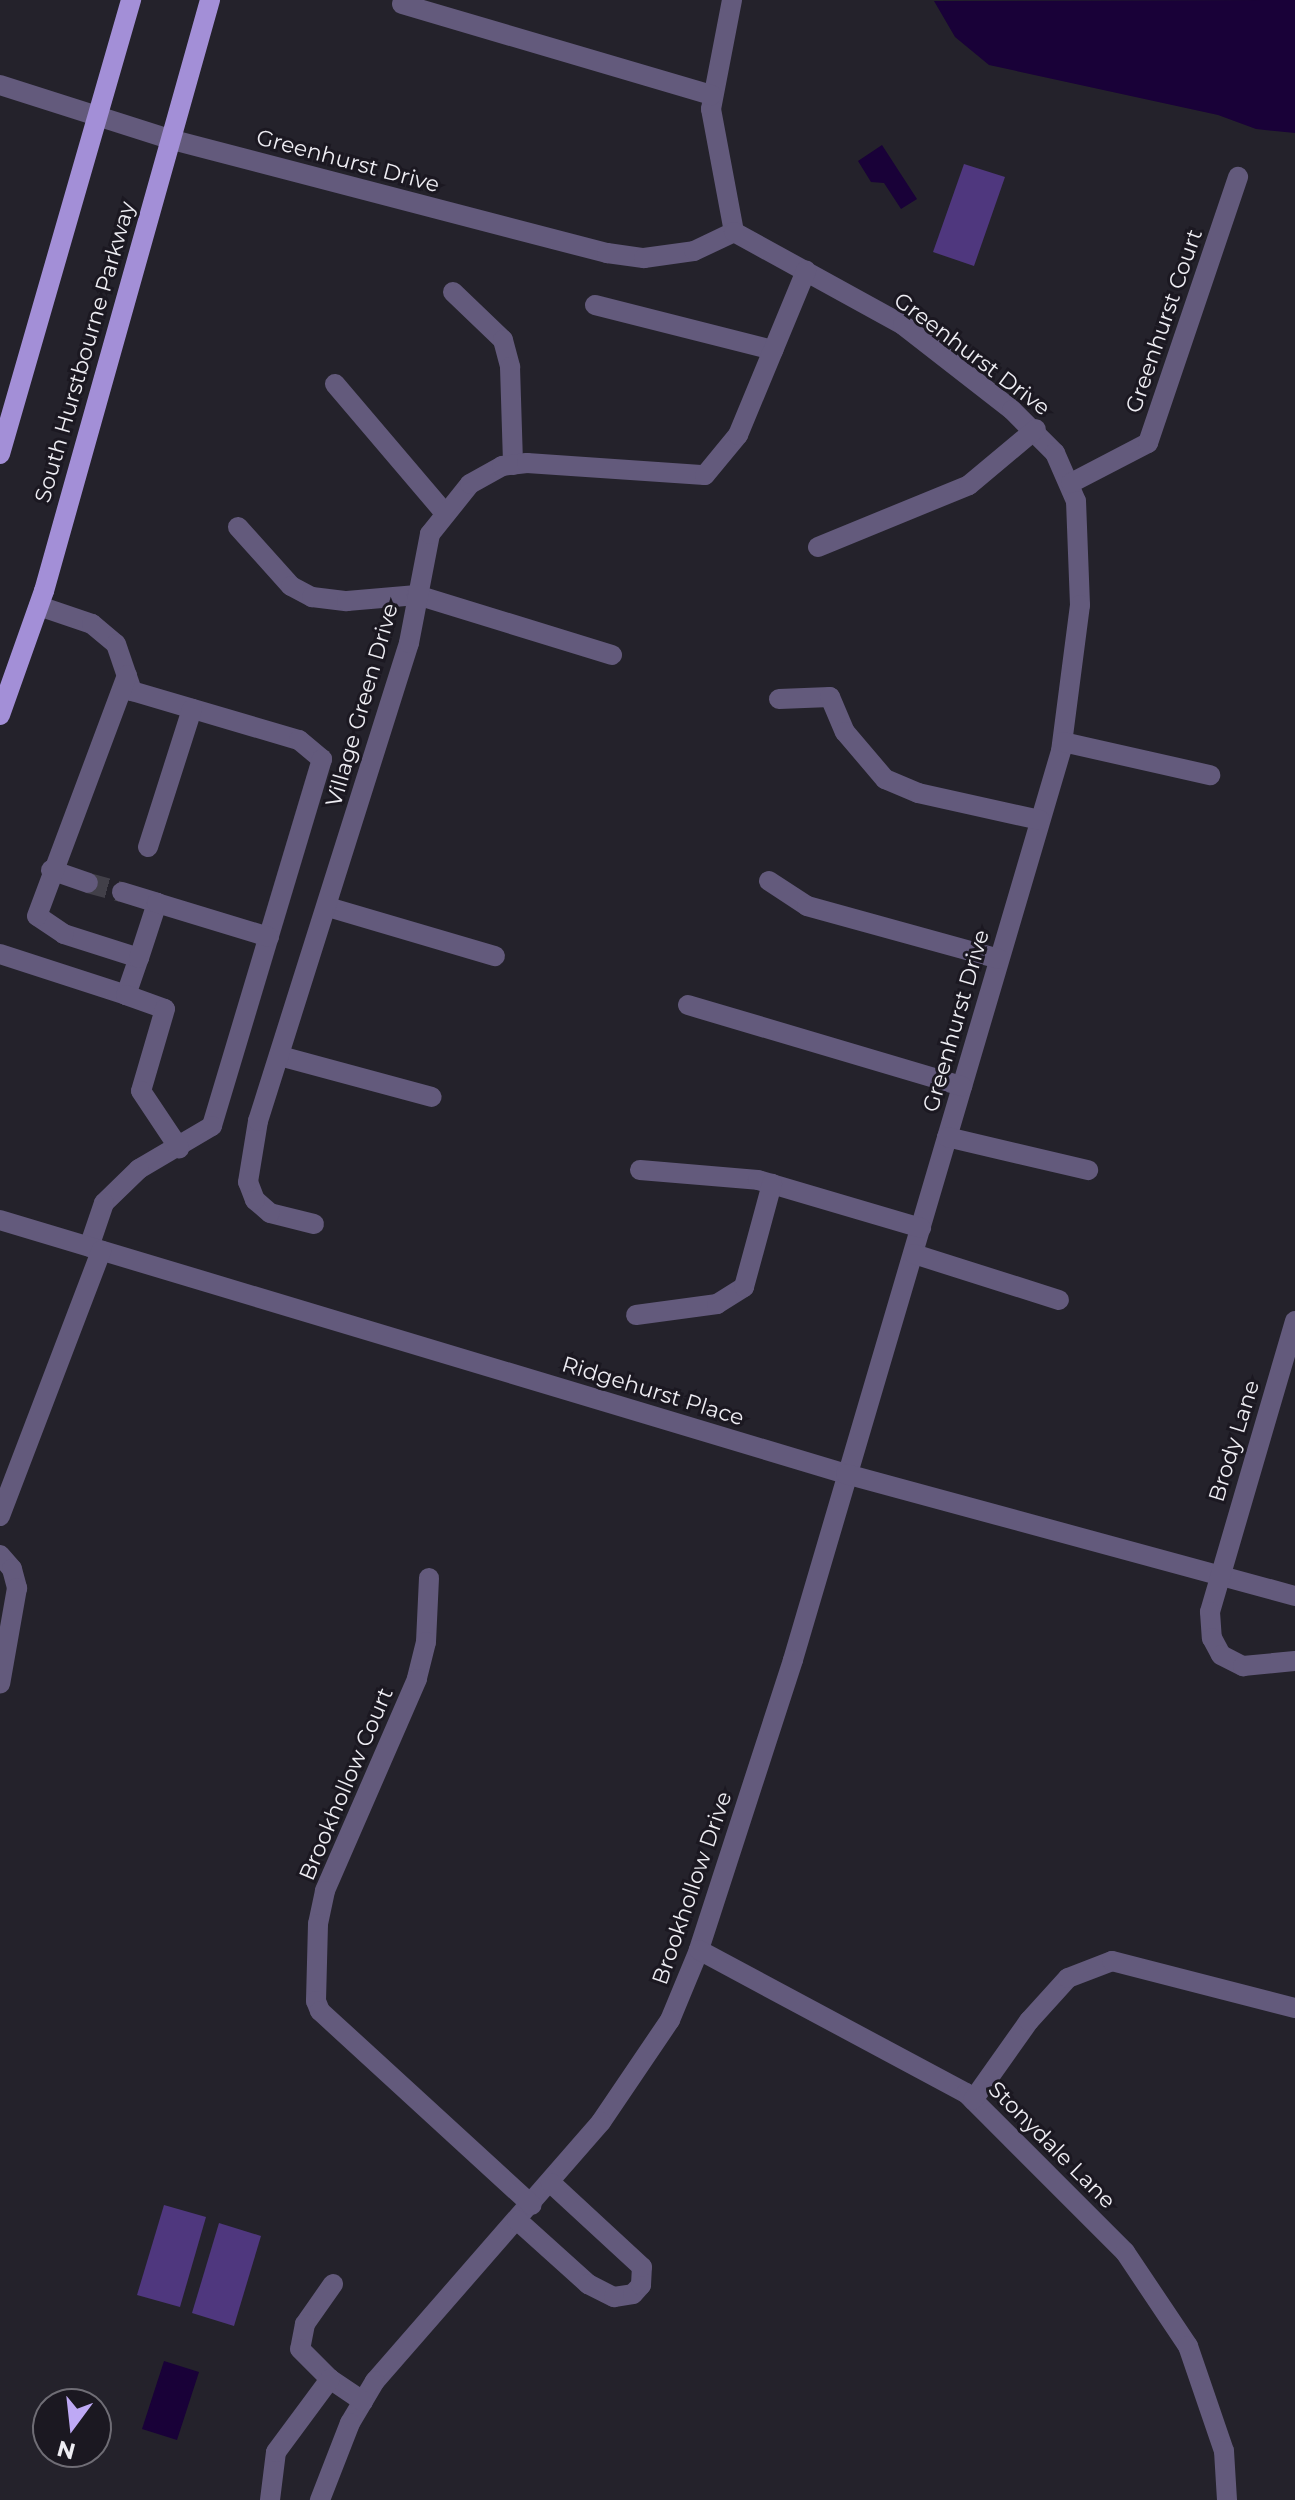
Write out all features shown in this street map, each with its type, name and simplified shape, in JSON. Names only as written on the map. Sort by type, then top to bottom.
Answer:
[{"type":"main road","points":[[0,454],[131,0]]},
{"type":"main road","name":"South Hurstbourne Parkway","points":[[0,715],[39,606],[210,0]]},
{"type":"street","points":[[732,0],[712,95],[734,232]]},
{"type":"street","points":[[402,4],[712,95]]},
{"type":"street","name":"Greenhurst Drive","points":[[0,85],[169,139],[607,253],[644,258],[694,251],[734,232],[903,325],[1036,429],[1071,483],[1080,534],[1080,605],[1063,742],[914,1254],[846,1474]]},
{"type":"street","name":"Greenhurst Court","points":[[1071,483],[1148,443],[1238,177]]},
{"type":"street","name":"Village Green Drive","points":[[314,1224],[270,1213],[255,1200],[248,1182],[258,1121],[409,643],[430,534],[444,512],[470,484],[513,465],[705,475],[738,435],[806,271]]},
{"type":"street","points":[[453,292],[503,340],[510,367],[513,465]]},
{"type":"street","points":[[595,305],[773,350]]},
{"type":"street","points":[[335,384],[444,512]]},
{"type":"street","points":[[818,547],[969,485],[1036,429]]},
{"type":"street","points":[[238,527],[291,586],[312,597],[347,601],[417,595],[612,655]]},
{"type":"street","points":[[0,1516],[95,1249],[104,1203],[139,1169],[212,1126],[322,759],[299,740],[132,691],[116,644],[92,624],[39,606]]},
{"type":"street","points":[[127,675],[51,870],[37,916],[64,934],[139,958]]},
{"type":"street","points":[[779,699],[830,697],[845,732],[885,779],[918,793],[1040,820]]},
{"type":"street","points":[[148,847],[192,709]]},
{"type":"street","points":[[1063,742],[1210,775]]},
{"type":"street","points":[[51,870],[88,883]]},
{"type":"street","points":[[769,881],[807,906],[999,959]]},
{"type":"street","points":[[122,892],[269,937]]},
{"type":"street","points":[[126,995],[157,903]]},
{"type":"street","points":[[328,907],[495,956]]},
{"type":"street","points":[[0,954],[165,1009],[141,1091],[179,1148]]},
{"type":"street","points":[[688,1005],[962,1086]]},
{"type":"street","points":[[280,1056],[432,1097]]},
{"type":"street","points":[[947,1137],[1088,1170]]},
{"type":"street","points":[[640,1170],[772,1184],[921,1228]]},
{"type":"street","points":[[636,1315],[717,1304],[744,1287],[772,1184]]},
{"type":"street","name":"Ridgehurst Place","points":[[0,1220],[846,1474],[1295,1596]]},
{"type":"street","points":[[914,1254],[1059,1300]]},
{"type":"street","name":"Brody Lane","points":[[1295,1321],[1210,1612],[1212,1638],[1221,1655],[1243,1666],[1295,1661]]},
{"type":"street","name":"Brookhollow Drive","points":[[320,2500],[363,2401],[404,2344],[551,2183],[638,2072],[670,2020],[699,1950],[793,1660],[846,1474]]},
{"type":"street","points":[[0,1555],[12,1569],[17,1588],[0,1684]]},
{"type":"street","name":"Brookhollow Court","points":[[429,1578],[426,1642],[417,1679],[325,1891],[318,1924],[316,2001],[320,2011],[524,2213]]},
{"type":"street","name":"Stonydale Lane","points":[[699,1950],[973,2100],[1125,2252],[1188,2346],[1224,2451],[1227,2500]]},
{"type":"street","points":[[973,2100],[1029,2021],[1068,1978],[1112,1961],[1295,2008]]},
{"type":"street","points":[[524,2213],[588,2284],[627,2297],[641,2285],[642,2267],[551,2183]]},
{"type":"street","points":[[333,2284],[305,2324],[300,2349],[330,2379],[363,2401]]},
{"type":"street","points":[[270,2500],[276,2452],[330,2379]]},
{"type":"shaded area","points":[[1295,0],[1295,133],[1256,129],[1218,115],[989,65],[955,37],[934,1]]},
{"type":"shaded area","points":[[882,145],[917,199],[901,209],[884,183],[871,182],[858,161]]},
{"type":"shaded area","points":[[964,164],[1005,177],[974,266],[933,252]]},
{"type":"shaded area","points":[[164,2205],[206,2217],[180,2307],[137,2295]]},
{"type":"shaded area","points":[[219,2223],[261,2236],[234,2326],[192,2313]]},
{"type":"shaded area","points":[[164,2361],[199,2372],[177,2440],[142,2429]]},
{"type":"tunnel","points":[[88,883],[122,892]]}]
